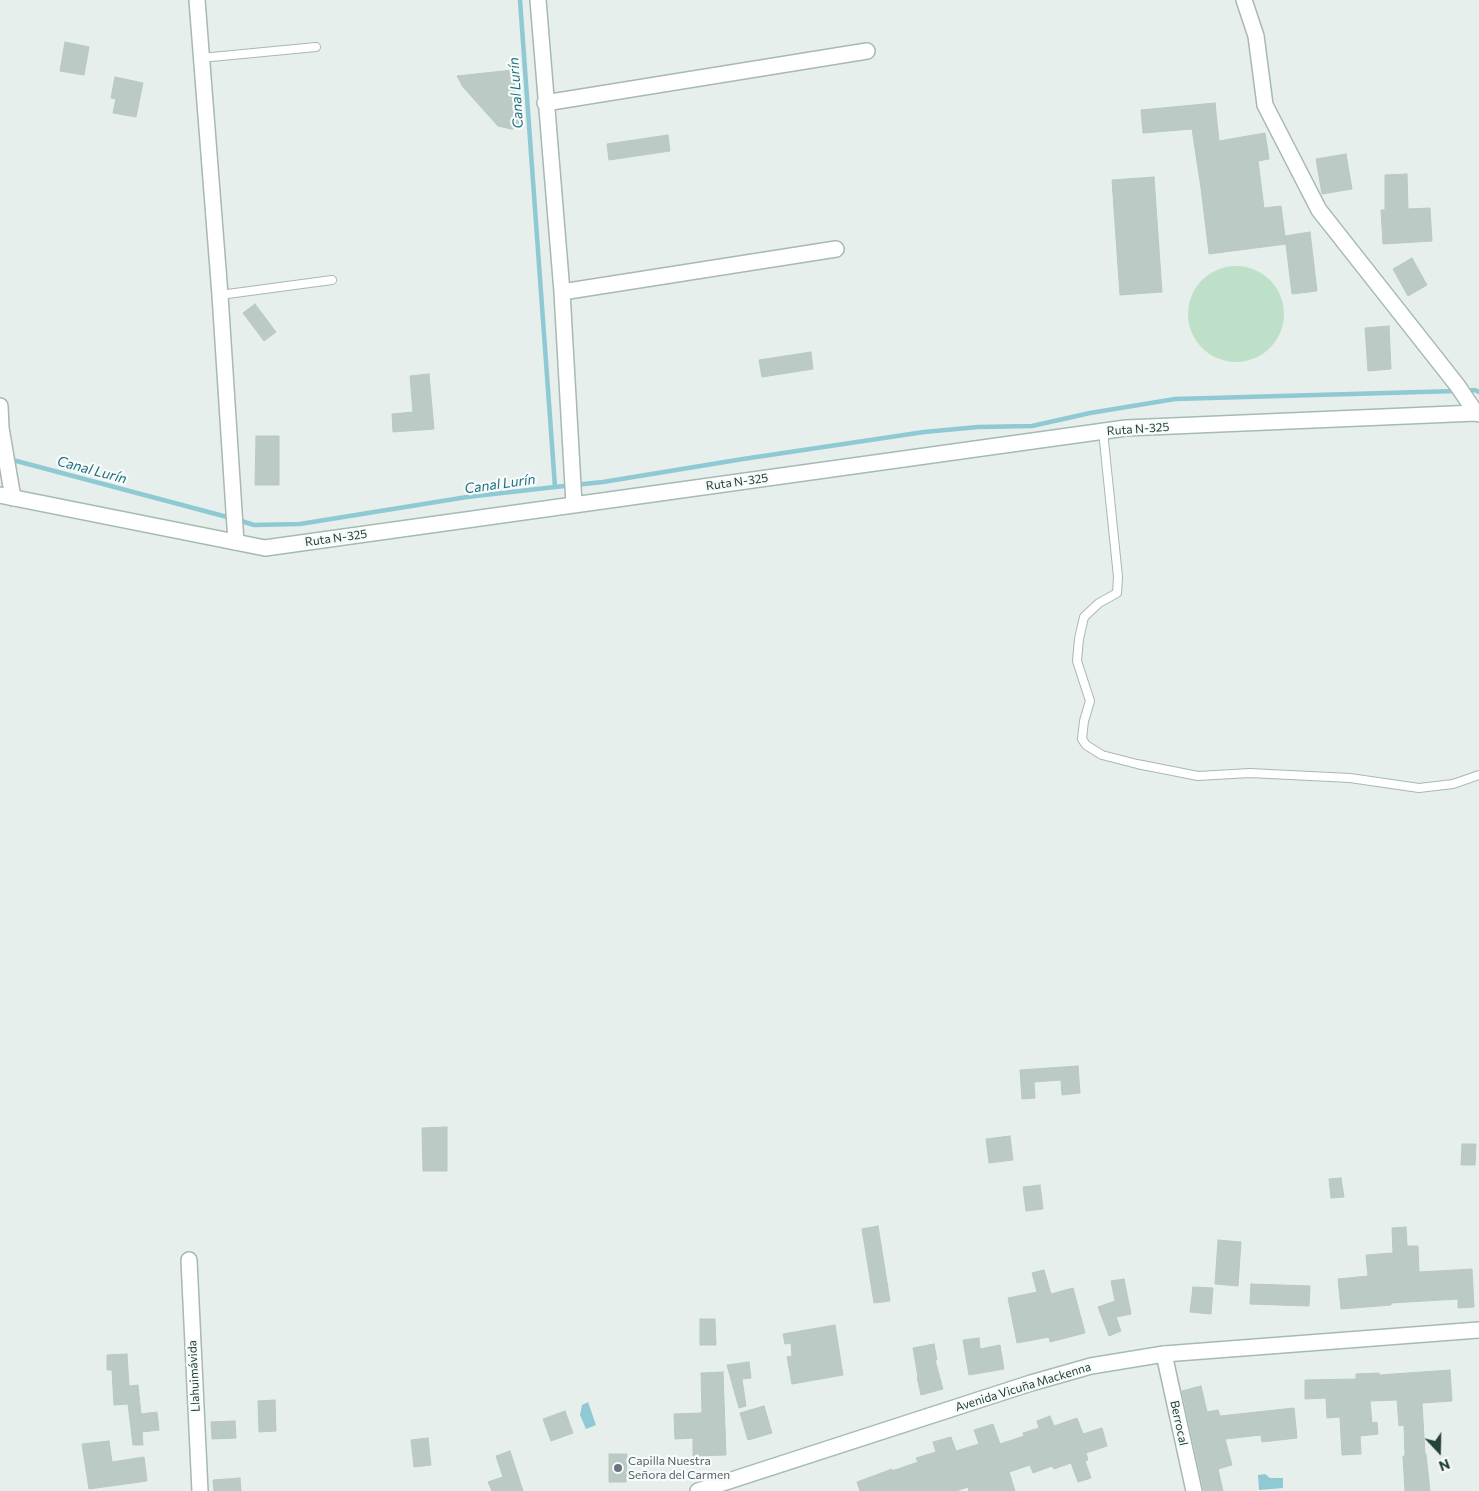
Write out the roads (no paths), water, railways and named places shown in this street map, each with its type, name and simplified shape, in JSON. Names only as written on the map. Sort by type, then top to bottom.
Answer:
[{"type":"street","points":[[197,0],[220,295],[236,542]]},
{"type":"street","points":[[538,0],[562,292],[573,492]]},
{"type":"street","points":[[1244,0],[1256,36],[1265,105],[1319,210],[1477,414]]},
{"type":"street","points":[[545,103],[867,51]]},
{"type":"street","points":[[562,292],[836,249]]},
{"type":"street","points":[[0,406],[1,428],[7,458],[7,496]]},
{"type":"street","name":"Ruta N-325","points":[[7,496],[265,548],[573,492],[1135,428],[1477,414]]},
{"type":"street","name":"Llahuimávida","points":[[189,1260],[200,1491]]},
{"type":"street","name":"Avenida Vicuña Mackenna","points":[[698,1491],[1090,1366],[1164,1354],[1479,1330]]},
{"type":"street","name":"Berrocal","points":[[1164,1354],[1194,1491]]},
{"type":"lane","points":[[201,58],[316,47]]},
{"type":"lane","points":[[220,295],[332,280]]},
{"type":"lane","points":[[1103,432],[1118,577],[1117,593],[1099,603],[1084,617],[1079,639],[1077,661],[1090,701],[1084,722],[1082,739],[1086,746],[1102,754],[1137,764],[1198,776],[1250,772],[1350,778],[1419,788],[1453,784],[1479,775]]},
{"type":"water","points":[[588,1402],[596,1425],[586,1429],[580,1415],[582,1405]]},
{"type":"water","points":[[1265,1474],[1270,1478],[1283,1478],[1283,1488],[1259,1490],[1258,1475]]},
{"type":"waterway","name":"Canal Lurín","points":[[238,520],[254,525],[300,524],[467,497],[555,487],[520,0]]},
{"type":"waterway","points":[[1465,391],[1475,390],[1479,392]]},
{"type":"waterway","points":[[555,487],[603,482],[924,432],[978,427],[1032,426],[1090,413],[1175,399],[1457,391]]},
{"type":"waterway","name":"Canal Lurín","points":[[9,459],[231,518]]},
{"type":"place","name":"Capilla Nuestra Señora del Carmen","points":[[618,1468]]}]
